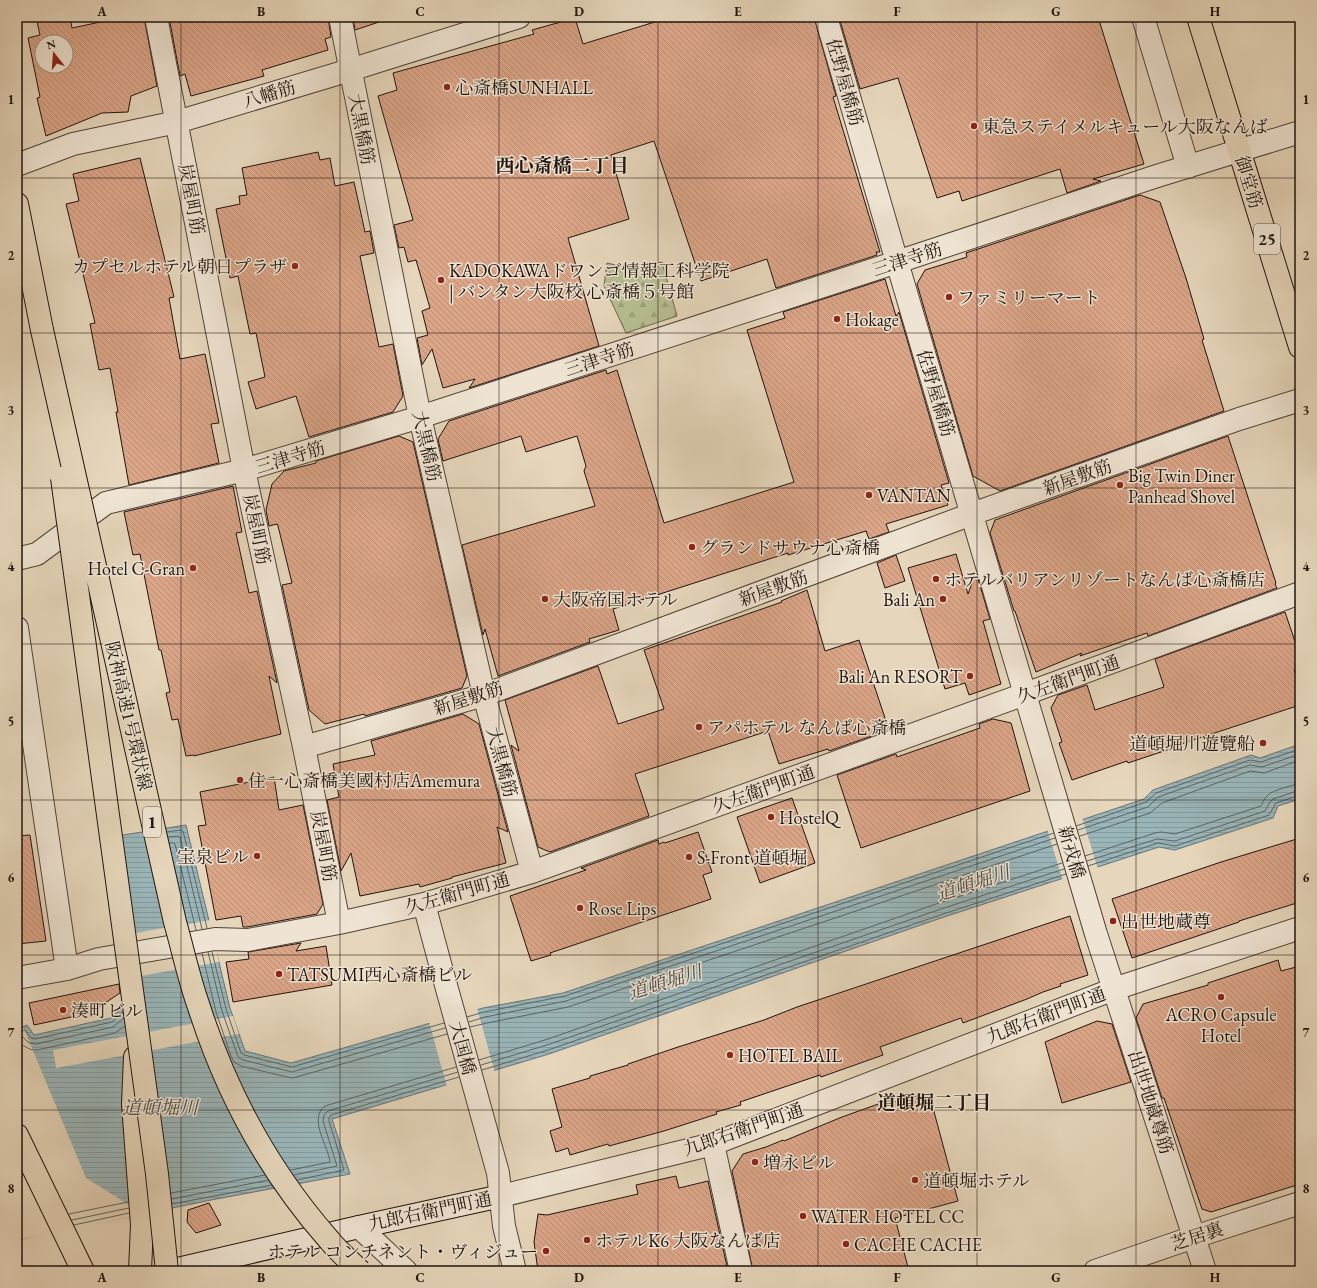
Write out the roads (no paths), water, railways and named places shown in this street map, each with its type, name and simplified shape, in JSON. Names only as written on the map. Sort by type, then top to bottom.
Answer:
[{"type":"main road","name":"御堂筋","points":[[1198,17],[1239,151],[1298,333]]},
{"type":"main road","name":"阪神高速1号環状線","points":[[17,204],[42,330],[173,914],[198,1007],[225,1077],[243,1115],[270,1162],[301,1206],[330,1242],[360,1271]]},
{"type":"main road","name":"阪神高速1号環状線","points":[[42,330],[119,900],[136,1013],[168,1271]]},
{"type":"main road","points":[[136,1013],[133,1104],[142,1225],[140,1271]]},
{"type":"main road","points":[[17,1135],[83,1271]]},
{"type":"street","name":"炭屋町筋","points":[[156,17],[244,470],[304,747],[339,923]]},
{"type":"street","name":"大黒橋筋","points":[[340,17],[420,417],[484,695],[532,872]]},
{"type":"street","name":"八幡筋","points":[[17,165],[73,144],[177,122],[519,17]]},
{"type":"street","name":"佐野屋橋筋","points":[[826,17],[1047,769]]},
{"type":"street","points":[[1143,17],[1188,167]]},
{"type":"street","name":"三津寺筋","points":[[17,559],[37,554],[106,503],[244,470],[420,417],[1296,133]]},
{"type":"street","name":"新屋敷筋","points":[[304,747],[484,695],[972,514],[1300,400]]},
{"type":"street","name":"久左衛門町通","points":[[17,978],[67,968],[100,958],[215,939],[248,940],[339,923],[424,904],[532,872],[1026,694],[1300,593]]},
{"type":"street","points":[[17,628],[67,968]]},
{"type":"street","name":"新戎橋","points":[[1047,769],[1096,934]]},
{"type":"street","name":"大国橋","points":[[424,904],[498,1174],[504,1226],[515,1271]]},
{"type":"street","name":"九郎右衛門町通","points":[[168,1271],[501,1196],[713,1144],[1114,989],[1300,928]]},
{"type":"street","name":"出世地蔵尊筋","points":[[1096,934],[1205,1271]]},
{"type":"street","points":[[713,1144],[741,1271]]},
{"type":"street","name":"芝居裏","points":[[1095,1271],[1300,1203]]},
{"type":"street","points":[[359,1227],[406,1271]]},
{"type":"water","name":"道頓堀川","points":[[1300,744],[1300,799],[1278,806],[1273,818],[1175,850],[1159,847],[944,917],[549,1054],[332,1119],[350,1174],[211,1200],[17,1240],[17,1029],[27,1025],[34,1035],[111,1018],[129,1000],[104,838],[186,825],[230,1008],[245,1051],[291,1063],[483,1008],[563,993],[1144,799],[1153,790],[1251,755],[1260,758]]},
{"type":"place","name":"心斎橋SUNHALL","points":[[447,87]]},
{"type":"place","name":"東急ステイメルキュール大阪なんば","points":[[974,126]]},
{"type":"place","name":"カプセルホテル朝日プラザ","points":[[295,266]]},
{"type":"place","name":"KADOKAWAドワンゴ情報工科学院 | バンタン大阪校 心斎橋５号館","points":[[441,280]]},
{"type":"place","name":"ファミリーマート","points":[[949,297]]},
{"type":"place","name":"Hokage","points":[[837,319]]},
{"type":"place","name":"Big Twin Diner Panhead Shovel","points":[[1120,485]]},
{"type":"place","name":"VANTAN","points":[[869,495]]},
{"type":"place","name":"グランドサウナ心斎橋","points":[[692,547]]},
{"type":"place","name":"Hotel C-Gran","points":[[193,568]]},
{"type":"place","name":"ホテルバリアンリゾートなんば心斎橋店","points":[[936,579]]},
{"type":"place","name":"大阪帝国ホテル","points":[[545,599]]},
{"type":"place","name":"Bali An","points":[[943,599]]},
{"type":"place","name":"Bali An RESORT","points":[[970,676]]},
{"type":"place","name":"アパホテル なんば心斎橋","points":[[699,727]]},
{"type":"place","name":"道頓堀川遊覽船","points":[[1263,743]]},
{"type":"place","name":"住一心斎橋美國村店Amemura","points":[[240,780]]},
{"type":"place","name":"HostelQ","points":[[771,817]]},
{"type":"place","name":"宝泉ビル","points":[[257,856]]},
{"type":"place","name":"S-Front 道頓堀","points":[[689,857]]},
{"type":"place","name":"Rose Lips","points":[[580,908]]},
{"type":"place","name":"出世地蔵尊","points":[[1113,921]]},
{"type":"place","name":"TATSUMI西心斎橋ビル","points":[[279,974]]},
{"type":"place","name":"ACRO Capsule Hotel","points":[[1221,997]]},
{"type":"place","name":"湊町ビル","points":[[63,1010]]},
{"type":"place","name":"HOTEL BAIL","points":[[730,1055]]},
{"type":"place","name":"増永ビル","points":[[755,1162]]},
{"type":"place","name":"道頓堀ホテル","points":[[915,1180]]},
{"type":"place","name":"WATER HOTEL CC","points":[[803,1216]]},
{"type":"place","name":"ホテルK6 大阪なんば店","points":[[587,1240]]},
{"type":"place","name":"CACHE CACHE","points":[[846,1244]]},
{"type":"place","name":"ホテル コンチネント・ヴィジュー","points":[[546,1251]]},
{"type":"district","name":"西心斎橋二丁目","points":[[562,165]]},
{"type":"district","name":"道頓堀二丁目","points":[[934,1102]]}]
